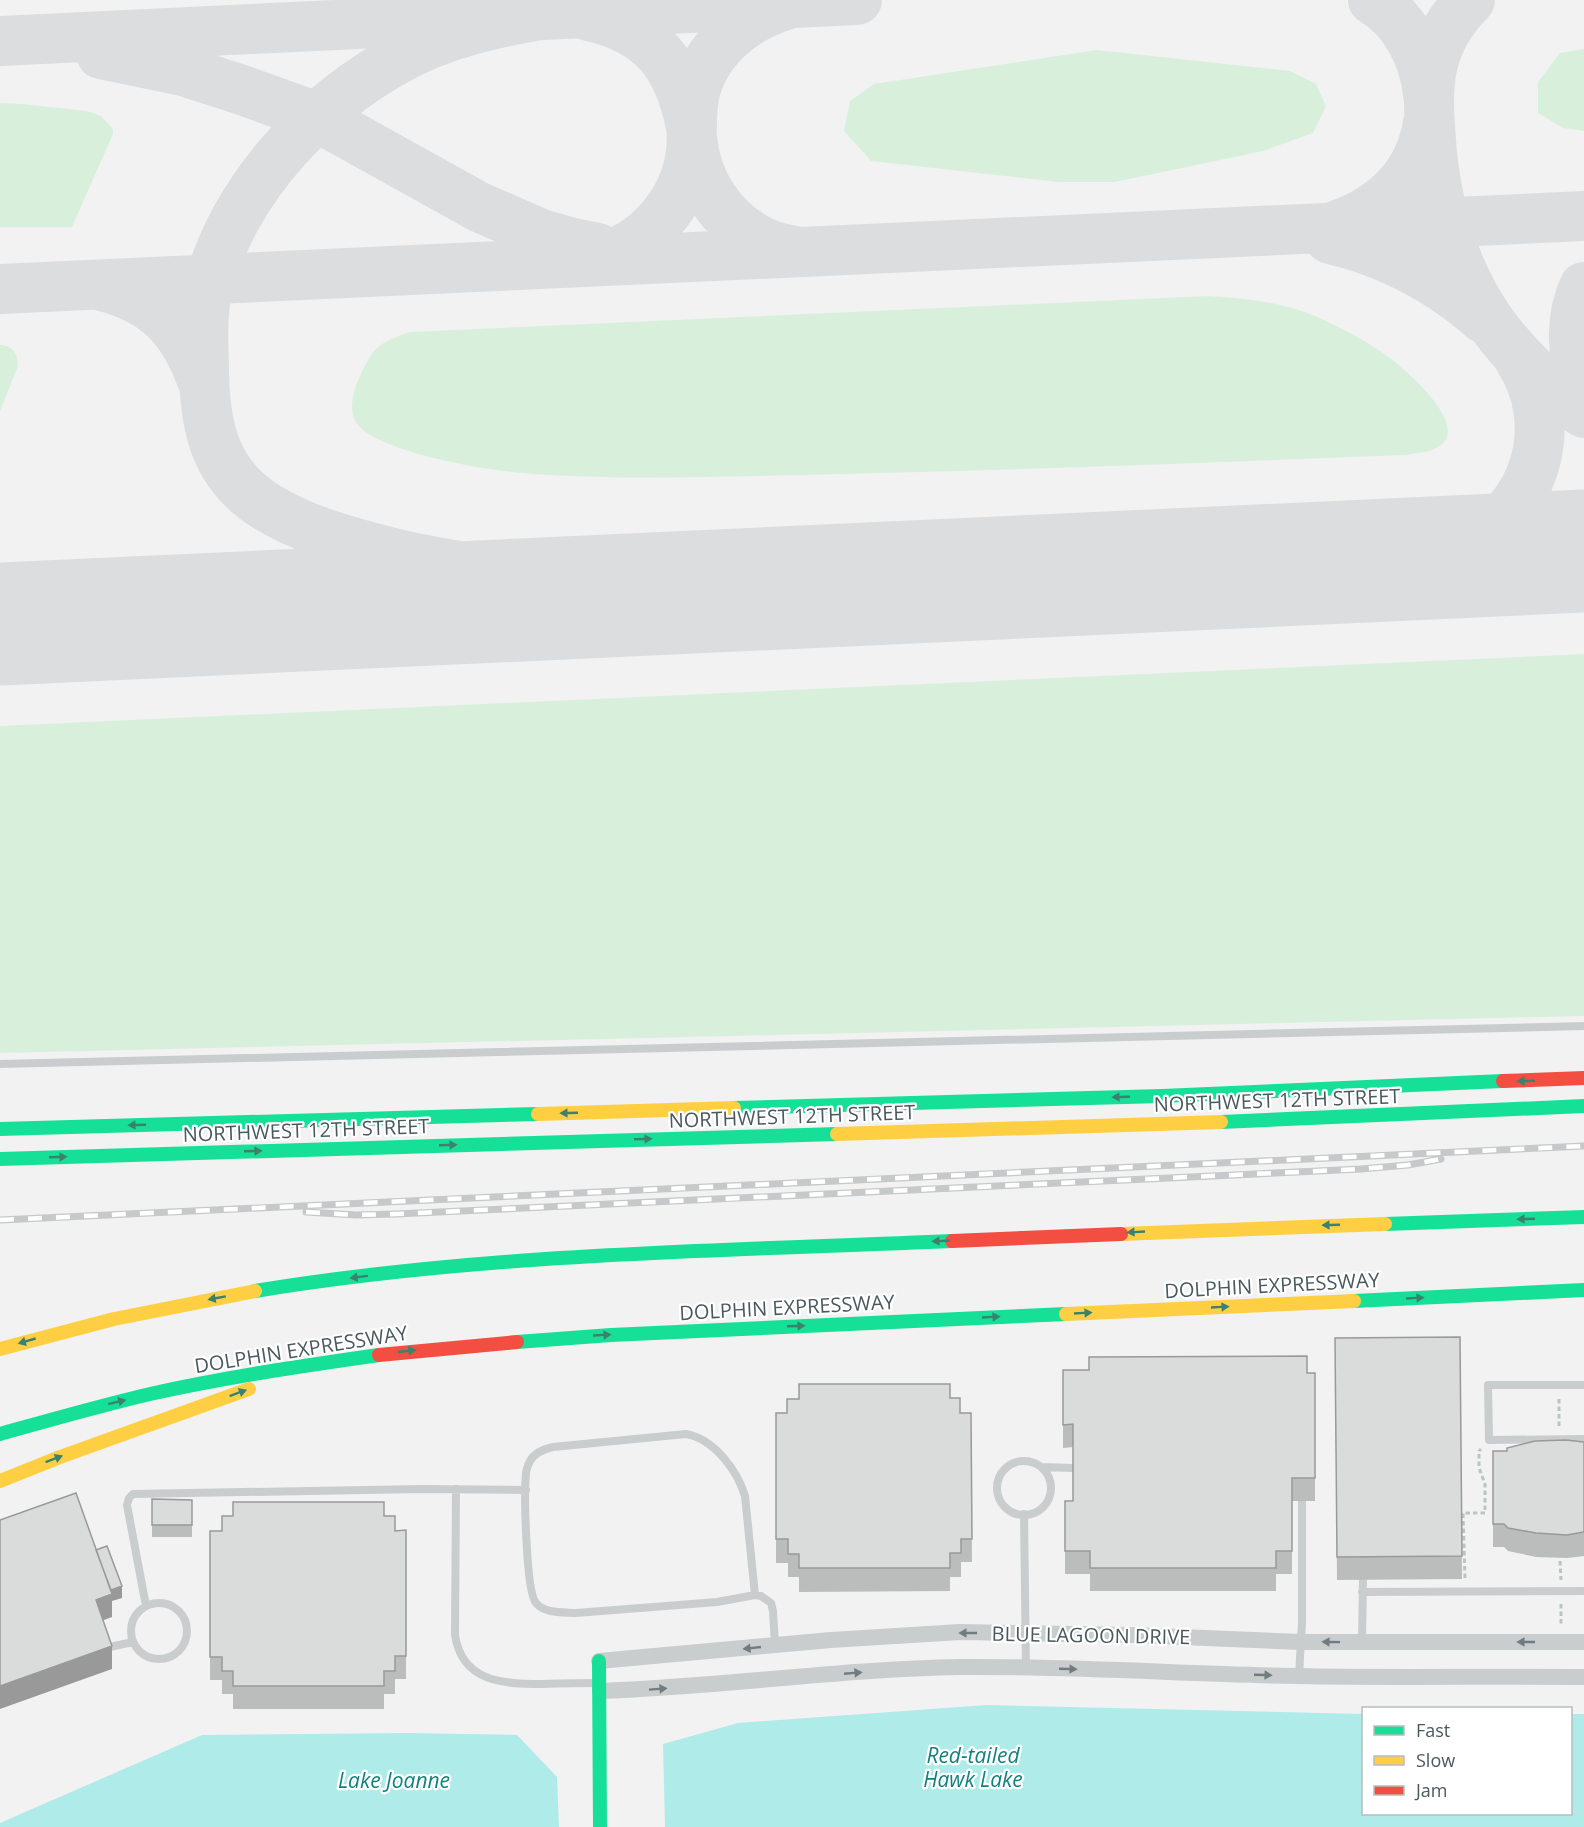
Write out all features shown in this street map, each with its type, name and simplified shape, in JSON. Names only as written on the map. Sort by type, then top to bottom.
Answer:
[{"type":"main road","name":"NORTHWEST 12TH STREET","points":[[0,1129],[1161,1096],[1584,1078]]},
{"type":"main road","name":"NORTHWEST 12TH STREET","points":[[0,1159],[1255,1122],[1584,1106]]},
{"type":"main road","points":[[0,1349],[197,1301],[275,1287],[465,1264],[1159,1231],[1584,1217]]},
{"type":"main road","name":"DOLPHIN EXPRESSWAY","points":[[0,1434],[124,1400],[252,1373],[459,1345],[611,1335],[1584,1290]]},
{"type":"main road","points":[[0,1481],[60,1457],[328,1361]]},
{"type":"main road","points":[[599,1661],[600,1827]]},
{"type":"street","name":"BLUE LAGOON DRIVE","points":[[599,1661],[960,1632],[1301,1642],[1584,1642]]},
{"type":"street","name":"BLUE LAGOON DRIVE","points":[[600,1687],[655,1689],[915,1669],[1026,1668],[1299,1676],[1584,1677]]},
{"type":"lane","points":[[0,1064],[1584,1026]]},
{"type":"lane","points":[[1584,1384],[1488,1385],[1489,1440],[1584,1439]]},
{"type":"lane","points":[[755,1595],[742,1486],[729,1466],[705,1440],[686,1434],[544,1449],[536,1453],[531,1460],[526,1476],[526,1490],[531,1593],[533,1601],[538,1606],[546,1610],[576,1613],[717,1602],[755,1595],[771,1603],[776,1645]]},
{"type":"lane","points":[[1042,1467],[1050,1481],[1049,1497],[1039,1509],[1032,1513],[1016,1513],[1008,1509],[1002,1503],[997,1487],[999,1478],[1009,1465],[1017,1462],[1034,1463],[1042,1467],[1072,1468]]},
{"type":"lane","points":[[1299,1676],[1302,1477]]},
{"type":"lane","points":[[456,1489],[455,1635],[456,1645],[463,1660],[480,1674],[502,1682],[600,1687]]},
{"type":"lane","points":[[146,1606],[127,1505],[129,1498],[134,1494],[526,1490]]},
{"type":"lane","points":[[1024,1514],[1026,1668]]},
{"type":"lane","points":[[1362,1642],[1363,1580]]},
{"type":"lane","points":[[1362,1592],[1584,1591]]},
{"type":"lane","points":[[155,1603],[165,1604],[181,1613],[187,1631],[186,1640],[174,1654],[165,1659],[147,1657],[133,1642],[130,1627],[133,1618],[146,1606],[155,1603]]},
{"type":"lane","points":[[105,1648],[133,1642]]},
{"type":"path","points":[[1558,1385],[1559,1439]]},
{"type":"path","points":[[1465,1592],[1464,1513],[1485,1513],[1485,1484],[1479,1468],[1479,1451],[1489,1440]]},
{"type":"green space","points":[[1584,49],[1584,131],[1563,128],[1538,113],[1538,82],[1560,53]]},
{"type":"green space","points":[[1097,50],[1290,71],[1316,84],[1326,106],[1313,133],[1263,151],[1115,182],[1059,182],[871,161],[844,131],[850,101],[874,84]]},
{"type":"green space","points":[[0,103],[87,111],[101,116],[113,129],[113,134],[72,227],[0,227]]},
{"type":"green space","points":[[1208,296],[1289,307],[1315,316],[1364,341],[1390,358],[1418,382],[1431,397],[1448,427],[1446,440],[1434,449],[1407,455],[914,472],[688,477],[573,476],[516,473],[441,460],[415,453],[372,436],[359,426],[352,411],[357,384],[372,354],[386,342],[410,332]]},
{"type":"green space","points":[[0,345],[14,351],[18,366],[0,411]]},
{"type":"green space","points":[[1584,654],[1584,1016],[0,1053],[0,726]]},
{"type":"water","name":"Red-tailed Hawk Lake","points":[[987,1705],[1362,1714],[1362,1815],[1572,1815],[1572,1714],[1584,1714],[1584,1827],[665,1827],[663,1744],[738,1723]]},
{"type":"water","name":"Lake Joanne","points":[[407,1733],[517,1735],[557,1777],[559,1827],[0,1827],[0,1823],[202,1735]]},
{"type":"building","points":[[1460,1337],[1462,1556],[1337,1557],[1335,1338]]},
{"type":"building","points":[[1307,1356],[1307,1373],[1315,1373],[1315,1478],[1292,1478],[1292,1551],[1276,1551],[1276,1568],[1090,1568],[1090,1551],[1065,1551],[1065,1501],[1073,1501],[1073,1424],[1063,1425],[1063,1370],[1089,1370],[1089,1357]]},
{"type":"building","points":[[799,1384],[950,1384],[950,1398],[960,1398],[960,1413],[971,1413],[972,1539],[961,1539],[961,1553],[950,1553],[950,1568],[799,1568],[799,1554],[788,1554],[788,1539],[776,1539],[776,1413],[787,1413],[787,1399],[799,1399]]},
{"type":"building","points":[[1535,1441],[1584,1442],[1584,1532],[1567,1535],[1536,1533],[1508,1528],[1504,1524],[1493,1524],[1493,1451],[1507,1451],[1507,1448]]},
{"type":"building","points":[[76,1493],[112,1594],[96,1600],[112,1646],[0,1686],[0,1520]]},
{"type":"building","points":[[152,1499],[192,1500],[192,1525],[152,1525]]},
{"type":"building","points":[[233,1502],[384,1502],[384,1516],[395,1516],[395,1531],[406,1530],[406,1656],[395,1656],[395,1671],[384,1671],[384,1686],[233,1686],[233,1671],[222,1671],[222,1657],[210,1657],[210,1531],[222,1531],[222,1516],[233,1516]]},
{"type":"building","points":[[107,1546],[122,1586],[111,1590],[96,1550]]},
{"type":"taxiway","points":[[0,41],[857,0]]},
{"type":"taxiway","points":[[1373,0],[1395,18],[1411,41],[1423,67],[1428,95]]},
{"type":"taxiway","points":[[1470,0],[1452,21],[1442,39],[1435,55],[1430,85],[1429,105],[1435,178],[1447,230],[1465,279],[1492,324],[1534,372],[1584,413]]},
{"type":"taxiway","points":[[597,259],[632,244],[647,233],[672,205],[687,171],[691,152],[693,100],[700,76],[717,49],[728,38],[754,19],[783,6]]},
{"type":"taxiway","points":[[545,14],[456,34],[427,45],[390,64],[353,87],[319,115],[287,147],[259,181],[236,219],[218,258],[204,307],[203,344],[207,412],[216,448],[224,465],[249,494],[267,507],[308,527],[381,550],[462,567],[545,576],[628,580],[908,582]]},
{"type":"taxiway","points":[[589,16],[611,22],[630,31],[660,54],[679,85],[691,127]]},
{"type":"taxiway","points":[[101,54],[183,71],[317,117],[479,207],[541,234],[598,248]]},
{"type":"taxiway","points":[[1338,225],[1371,209],[1398,187],[1417,158],[1424,142],[1428,123]]},
{"type":"taxiway","points":[[692,138],[705,185],[724,212],[748,234],[775,247],[795,251]]},
{"type":"taxiway","points":[[0,289],[1584,216]]},
{"type":"taxiway","points":[[1330,239],[1382,255],[1415,271],[1464,302],[1483,318]]},
{"type":"taxiway","points":[[102,286],[138,299],[166,319],[186,345],[202,380]]},
{"type":"taxiway","points":[[1584,287],[1574,324],[1577,363],[1584,387]]},
{"type":"taxiway","points":[[1376,561],[1433,553],[1455,547],[1490,529],[1510,510],[1525,488],[1535,463],[1539,437],[1538,410],[1532,384],[1519,359]]},
{"type":"runway","points":[[0,624],[1584,551]]},
{"type":"railway","points":[[0,1220],[1584,1146]]},
{"type":"railway","points":[[306,1212],[356,1215],[396,1214],[1361,1169],[1408,1165],[1441,1159]]},
{"type":"traffic: fast","points":[[734,1108],[1162,1096],[1503,1081]]},
{"type":"traffic: fast","points":[[1221,1122],[1584,1106]]},
{"type":"traffic: fast","points":[[0,1129],[538,1114]]},
{"type":"traffic: fast","points":[[0,1159],[837,1134]]},
{"type":"traffic: fast","points":[[1385,1224],[1584,1217]]},
{"type":"traffic: fast","points":[[255,1291],[341,1278],[515,1261],[690,1251],[952,1241]]},
{"type":"traffic: fast","points":[[1354,1301],[1584,1290]]},
{"type":"traffic: fast","points":[[517,1342],[611,1335],[1066,1314]]},
{"type":"traffic: fast","points":[[0,1434],[150,1394],[264,1372],[379,1355]]},
{"type":"traffic: fast","points":[[599,1661],[600,1827]]},
{"type":"traffic: slow","points":[[538,1114],[734,1108]]},
{"type":"traffic: slow","points":[[837,1134],[1221,1122]]},
{"type":"traffic: slow","points":[[1121,1234],[1385,1224]]},
{"type":"traffic: slow","points":[[0,1349],[114,1319],[255,1291]]},
{"type":"traffic: slow","points":[[1066,1314],[1354,1301]]},
{"type":"traffic: slow","points":[[0,1481],[249,1389]]},
{"type":"traffic: jam","points":[[1503,1081],[1584,1078]]},
{"type":"traffic: jam","points":[[952,1241],[1121,1234]]},
{"type":"traffic: jam","points":[[379,1355],[517,1342]]}]
